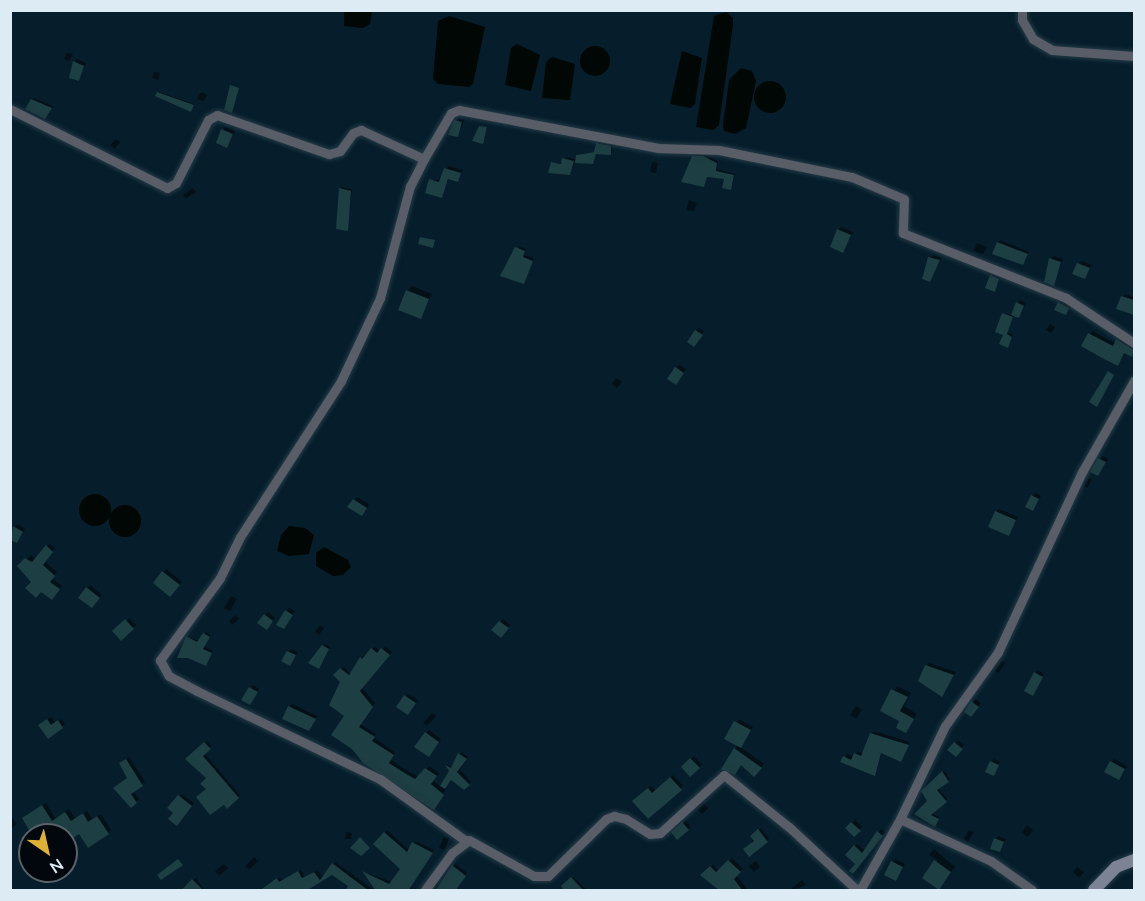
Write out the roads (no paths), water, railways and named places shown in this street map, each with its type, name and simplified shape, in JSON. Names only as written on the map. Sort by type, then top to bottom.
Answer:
[{"type":"main road","points":[[1094,891],[1116,867],[1134,860]]},
{"type":"street","points":[[1022,10],[1022,20],[1033,39],[1052,50],[1134,56]]},
{"type":"street","points":[[10,109],[167,188],[176,183],[208,120],[217,115],[329,154],[340,151],[353,133],[361,130],[424,159]]},
{"type":"street","points":[[1134,343],[1066,298],[903,233],[904,199],[852,177],[719,150],[658,147],[459,110],[451,113],[410,186],[380,297],[341,381],[240,537],[220,578],[160,660],[170,675],[197,691],[380,779],[466,841],[475,842],[534,876],[548,876],[606,819],[620,817],[650,834],[660,833],[724,774],[789,827],[858,891],[900,819],[945,726],[998,652],[1077,482],[1134,381]]},
{"type":"street","points":[[900,819],[991,861],[1032,891]]},
{"type":"street","points":[[425,891],[452,853],[466,841]]}]
